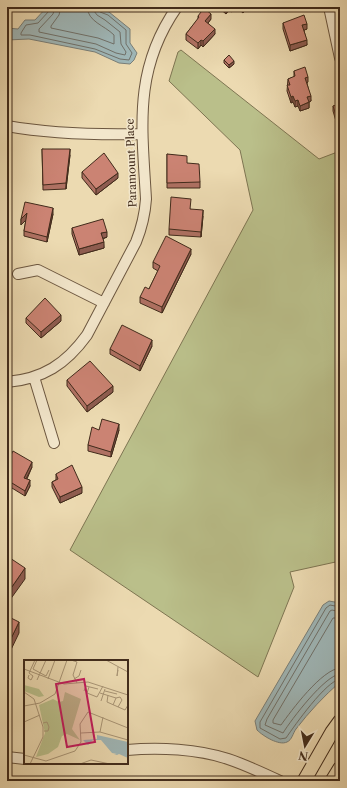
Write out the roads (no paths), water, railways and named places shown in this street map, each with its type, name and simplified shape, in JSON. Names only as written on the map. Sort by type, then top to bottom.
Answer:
[{"type":"main road","points":[[304,781],[332,732],[340,721]]},
{"type":"main road","points":[[332,781],[340,768]]},
{"type":"street","name":"Paramount Place","points":[[7,382],[34,377],[58,366],[78,348],[87,335],[136,242],[143,220],[146,199],[142,134],[142,108],[145,84],[156,45],[165,26],[177,7]]},
{"type":"street","points":[[329,7],[340,58]]},
{"type":"street","points":[[7,126],[66,133],[109,135],[142,134]]},
{"type":"street","points":[[18,274],[38,270],[104,303]]},
{"type":"street","points":[[34,377],[54,442]]},
{"type":"street","points":[[128,750],[145,748],[203,753],[227,759],[280,781]]},
{"type":"street","points":[[7,757],[24,758]]},
{"type":"water","points":[[47,7],[99,7],[109,12],[130,29],[130,43],[137,53],[134,60],[130,64],[119,63],[95,52],[29,39],[7,40],[7,28],[18,29],[25,20],[35,20]]},
{"type":"water","points":[[329,601],[340,603],[340,682],[306,716],[289,741],[284,743],[276,742],[257,730],[255,721],[323,605]]}]
